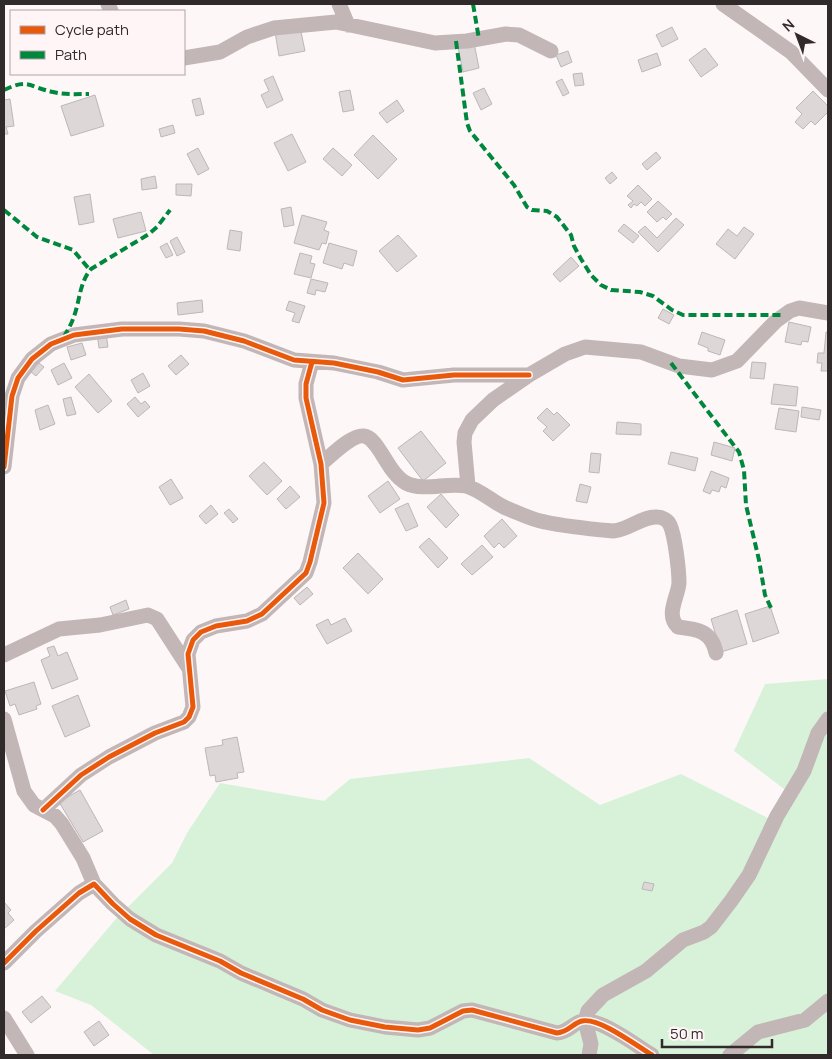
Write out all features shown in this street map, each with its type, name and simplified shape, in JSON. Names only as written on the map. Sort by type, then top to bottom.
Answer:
[{"type":"street","points":[[339,4],[348,25]]},
{"type":"street","points":[[723,4],[791,52],[828,90]]},
{"type":"street","points":[[185,58],[220,52],[247,36],[274,28],[336,22],[435,43],[466,41],[506,34],[519,35],[530,39],[551,52]]},
{"type":"street","points":[[468,486],[463,451],[465,434],[468,427],[487,404],[529,375],[565,354],[585,347],[647,353],[679,366],[712,370],[737,361],[776,321],[790,311],[799,308],[828,313]]},
{"type":"street","points":[[4,467],[8,399],[18,378],[32,359],[51,344],[64,338],[99,330],[179,329],[204,331],[244,341],[290,359],[334,363],[378,372],[404,380],[454,375],[529,375]]},
{"type":"street","points":[[43,810],[81,775],[109,757],[155,733],[180,724],[190,717],[193,707],[188,654],[189,647],[198,635],[216,626],[247,621],[262,614],[306,573],[324,503],[321,464],[306,398],[306,384],[312,362]]},
{"type":"street","points":[[321,464],[355,437],[365,436],[373,440],[393,473],[413,486],[449,484],[468,486],[504,507],[544,522],[613,531],[624,530],[653,517],[667,521],[670,525],[675,550],[678,583],[672,619],[678,626],[696,629],[713,640],[716,653]]},
{"type":"street","points":[[4,655],[59,630],[100,625],[148,615],[157,619],[189,669]]},
{"type":"street","points":[[4,719],[24,791],[32,803],[55,816],[62,824],[83,858],[94,884],[130,919],[156,935],[220,961],[241,973],[304,998],[322,1010],[350,1020],[385,1027],[418,1030],[430,1028],[463,1011],[472,1010],[557,1033],[585,1021],[602,1025],[652,1055]]},
{"type":"street","points":[[589,1055],[591,1044],[585,1021],[588,1011],[603,996],[646,971],[683,940],[704,932],[711,927],[732,901],[749,875],[777,816],[804,771],[818,733],[828,720]]},
{"type":"street","points":[[4,963],[79,892],[94,884]]},
{"type":"street","points":[[730,1055],[758,1032],[805,1020],[828,1001]]},
{"type":"street","points":[[4,1018],[27,1055]]},
{"type":"green space","points":[[828,679],[828,1055],[154,1055],[91,1005],[55,991],[115,920],[172,863],[187,833],[220,783],[324,801],[350,779],[529,758],[600,805],[681,774],[770,819],[788,792],[734,751],[765,684]]},
{"type":"building","points":[[300,27],[305,51],[279,56],[275,32]]},
{"type":"building","points":[[672,27],[678,39],[662,47],[656,35]]},
{"type":"building","points":[[474,43],[479,68],[463,72],[458,47]]},
{"type":"building","points":[[705,48],[718,65],[701,77],[689,60]]},
{"type":"building","points":[[568,51],[572,62],[561,67],[556,55]]},
{"type":"building","points":[[657,53],[661,65],[642,72],[638,60]]},
{"type":"building","points":[[582,73],[584,85],[575,86],[573,74]]},
{"type":"building","points":[[273,76],[283,100],[267,108],[261,95],[269,91],[264,80]]},
{"type":"building","points":[[562,79],[569,93],[563,96],[556,82]]},
{"type":"building","points":[[484,88],[492,104],[481,110],[473,93]]},
{"type":"building","points":[[350,90],[354,110],[343,112],[339,92]]},
{"type":"building","points":[[813,91],[828,106],[828,112],[815,125],[811,121],[803,129],[795,122],[802,114],[796,108]]},
{"type":"building","points":[[95,95],[104,126],[71,136],[61,106]]},
{"type":"building","points":[[200,98],[204,114],[196,116],[192,100]]},
{"type":"building","points":[[10,99],[14,126],[6,127],[8,134],[4,134],[4,100]]},
{"type":"building","points":[[397,100],[404,111],[387,123],[379,113]]},
{"type":"building","points":[[173,125],[175,133],[161,137],[159,129]]},
{"type":"building","points":[[292,134],[306,162],[288,171],[274,143]]},
{"type":"building","points":[[373,135],[397,159],[378,179],[354,155]]},
{"type":"building","points":[[198,148],[209,169],[198,175],[187,154]]},
{"type":"building","points":[[333,148],[352,165],[342,176],[323,159]]},
{"type":"building","points":[[656,152],[661,158],[647,170],[642,164]]},
{"type":"building","points":[[612,172],[617,178],[610,184],[605,178]]},
{"type":"building","points":[[155,176],[157,188],[142,190],[141,179]]},
{"type":"building","points":[[176,184],[192,184],[191,196],[176,195]]},
{"type":"building","points":[[638,185],[652,199],[645,206],[641,202],[637,206],[634,204],[631,208],[628,205],[633,201],[627,196]]},
{"type":"building","points":[[90,194],[94,222],[79,225],[74,197]]},
{"type":"building","points":[[658,201],[672,214],[666,220],[663,217],[657,222],[647,212]]},
{"type":"building","points":[[291,207],[294,225],[284,227],[281,209]]},
{"type":"building","points":[[141,212],[146,231],[118,238],[113,219]]},
{"type":"building","points":[[302,215],[327,222],[324,230],[329,232],[326,244],[322,243],[319,250],[294,243]]},
{"type":"building","points":[[676,218],[684,225],[658,252],[638,232],[645,226],[657,238]]},
{"type":"building","points":[[624,224],[639,236],[633,243],[618,231]]},
{"type":"building","points":[[744,227],[754,234],[735,259],[716,244],[728,229],[737,236]]},
{"type":"building","points":[[230,230],[242,232],[240,251],[227,249]]},
{"type":"building","points":[[398,235],[417,256],[397,272],[379,251]]},
{"type":"building","points":[[177,237],[185,252],[177,256],[170,241]]},
{"type":"building","points":[[167,243],[173,255],[166,258],[160,247]]},
{"type":"building","points":[[329,243],[357,251],[353,266],[344,263],[342,269],[323,263]]},
{"type":"building","points":[[300,253],[312,256],[310,263],[315,264],[311,278],[294,274]]},
{"type":"building","points":[[571,257],[579,266],[560,282],[553,274]]},
{"type":"building","points":[[311,279],[328,283],[325,292],[316,290],[315,295],[307,293]]},
{"type":"building","points":[[202,300],[203,312],[178,315],[177,303]]},
{"type":"building","points":[[289,301],[305,306],[299,323],[292,321],[295,313],[286,310]]},
{"type":"building","points":[[663,309],[674,315],[669,324],[658,318]]},
{"type":"building","points":[[789,322],[811,327],[808,342],[802,341],[801,345],[785,342]]},
{"type":"building","points":[[702,332],[725,340],[720,355],[708,351],[708,348],[698,344]]},
{"type":"building","points":[[826,332],[828,332],[828,371],[821,371],[822,363],[817,363],[818,353],[824,353]]},
{"type":"building","points":[[106,333],[108,347],[99,348],[97,334]]},
{"type":"building","points":[[82,343],[86,355],[71,360],[67,347]]},
{"type":"building","points":[[181,355],[189,364],[176,375],[168,366]]},
{"type":"building","points":[[752,362],[766,363],[764,379],[750,378]]},
{"type":"building","points":[[39,363],[44,367],[36,376],[31,372]]},
{"type":"building","points":[[64,363],[72,378],[58,385],[51,370]]},
{"type":"building","points":[[143,373],[150,386],[138,393],[131,380]]},
{"type":"building","points":[[89,374],[112,401],[98,413],[75,387]]},
{"type":"building","points":[[774,384],[798,387],[796,406],[771,404]]},
{"type":"building","points":[[71,397],[76,414],[67,416],[63,399]]},
{"type":"building","points":[[135,397],[141,404],[145,401],[150,407],[138,417],[127,404]]},
{"type":"building","points":[[48,405],[55,424],[40,430],[35,410]]},
{"type":"building","points":[[802,407],[821,410],[819,420],[801,417]]},
{"type":"building","points":[[547,408],[554,415],[557,412],[570,425],[553,441],[543,431],[547,427],[537,418]]},
{"type":"building","points":[[779,408],[799,411],[796,432],[775,429]]},
{"type":"building","points":[[617,422],[641,424],[641,435],[616,434]]},
{"type":"building","points":[[421,431],[446,463],[423,481],[398,448]]},
{"type":"building","points":[[714,442],[735,448],[732,461],[711,455]]},
{"type":"building","points":[[671,452],[698,458],[695,471],[668,464]]},
{"type":"building","points":[[591,453],[601,454],[599,473],[589,472]]},
{"type":"building","points":[[264,462],[282,481],[267,495],[249,476]]},
{"type":"building","points":[[711,471],[729,478],[726,488],[721,486],[719,492],[712,490],[710,494],[703,491]]},
{"type":"building","points":[[171,479],[183,498],[170,505],[159,487]]},
{"type":"building","points":[[388,481],[400,499],[380,513],[368,496]]},
{"type":"building","points":[[580,484],[591,487],[587,503],[576,501]]},
{"type":"building","points":[[290,486],[300,497],[286,509],[277,499]]},
{"type":"building","points":[[441,494],[459,515],[446,528],[427,507]]},
{"type":"building","points":[[408,503],[418,526],[406,531],[395,509]]},
{"type":"building","points":[[211,505],[218,514],[206,524],[199,516]]},
{"type":"building","points":[[229,509],[238,519],[233,523],[224,513]]},
{"type":"building","points":[[502,519],[517,536],[504,548],[499,543],[494,548],[484,536]]},
{"type":"building","points":[[429,538],[448,558],[438,568],[419,547]]},
{"type":"building","points":[[482,545],[493,557],[472,575],[461,564]]},
{"type":"building","points":[[358,553],[383,579],[368,594],[343,568]]},
{"type":"building","points":[[307,587],[313,594],[300,605],[294,598]]},
{"type":"building","points":[[126,600],[129,609],[113,615],[110,607]]},
{"type":"building","points":[[770,606],[779,633],[753,642],[745,614]]},
{"type":"building","points":[[737,610],[747,644],[721,652],[711,619]]},
{"type":"building","points":[[345,618],[352,631],[327,644],[316,625],[328,619],[331,625]]},
{"type":"building","points":[[54,646],[58,656],[67,652],[78,679],[52,689],[41,660],[50,656],[47,648]]},
{"type":"building","points":[[34,682],[41,704],[36,706],[37,709],[19,715],[15,704],[10,706],[5,691]]},
{"type":"building","points":[[78,695],[90,726],[65,737],[52,706]]},
{"type":"building","points":[[237,737],[244,772],[237,773],[238,778],[216,782],[215,775],[210,776],[205,748],[223,745],[222,740]]},
{"type":"building","points":[[80,790],[103,831],[83,842],[59,802]]},
{"type":"building","points":[[644,882],[654,884],[652,891],[642,889]]},
{"type":"building","points":[[4,902],[11,910],[8,913],[14,920],[4,929]]},
{"type":"building","points":[[42,996],[51,1007],[31,1023],[22,1012]]},
{"type":"building","points":[[99,1021],[109,1035],[94,1046],[84,1032]]},
{"type":"marked path","points":[[473,4],[479,39]]},
{"type":"marked path","points":[[456,41],[467,123],[470,131],[514,185],[527,207],[532,210],[547,211],[557,217],[571,235],[574,246],[591,275],[601,285],[611,290],[640,292],[653,296],[672,310],[683,315],[784,315]]},
{"type":"marked path","points":[[4,90],[12,86],[24,84],[57,93],[89,94]]},
{"type":"marked path","points":[[4,210],[37,237],[73,250],[90,270]]},
{"type":"marked path","points":[[64,337],[75,313],[84,280],[91,269],[149,234],[170,210]]},
{"type":"marked path","points":[[671,363],[739,452],[744,470],[746,505],[765,595],[771,608]]},
{"type":"cycle path","points":[[4,467],[12,396],[18,378],[32,359],[51,344],[74,335],[122,329],[204,331],[244,341],[294,360],[334,363],[378,372],[403,380],[454,375],[529,375]]},
{"type":"cycle path","points":[[43,810],[81,775],[109,757],[155,733],[184,722],[189,717],[193,707],[188,654],[193,640],[201,632],[216,626],[247,621],[262,614],[306,573],[324,503],[321,464],[306,398],[306,384],[312,362]]},
{"type":"cycle path","points":[[4,963],[36,931],[79,893],[94,884],[130,919],[156,935],[220,961],[241,973],[303,999],[322,1010],[350,1020],[385,1027],[418,1030],[430,1028],[463,1011],[472,1010],[557,1033],[565,1031],[579,1022],[589,1021],[608,1028],[652,1055]]}]
